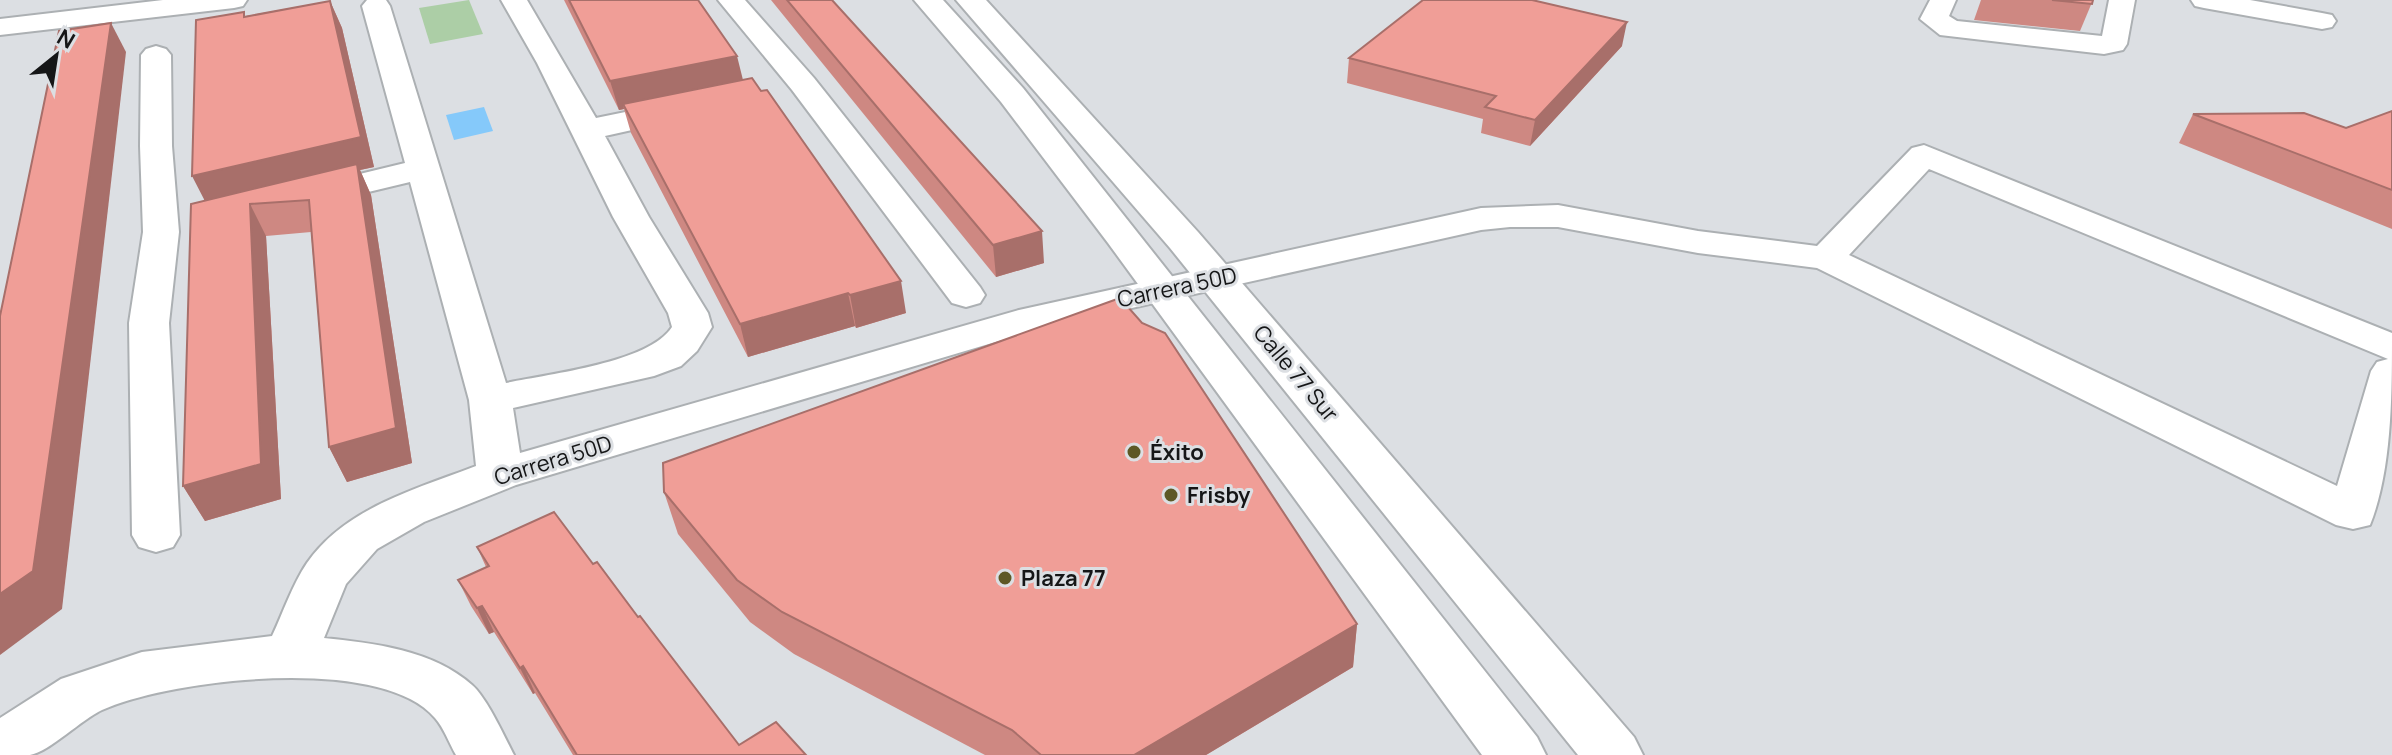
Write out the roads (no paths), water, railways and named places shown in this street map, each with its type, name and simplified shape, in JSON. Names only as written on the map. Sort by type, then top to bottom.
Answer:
[{"type":"street","points":[[0,27],[234,0]]},
{"type":"street","points":[[490,400],[639,367],[666,357],[683,342],[692,327],[688,313],[631,217],[552,63],[514,0]]},
{"type":"street","points":[[731,0],[787,87],[966,295]]},
{"type":"street","points":[[928,0],[1012,95],[1516,755]]},
{"type":"street","name":"Calle 77 Sur","points":[[970,0],[1010,41],[1216,278],[1613,755]]},
{"type":"street","points":[[1943,0],[1934,19],[1950,29],[2104,45],[2113,44],[2115,40],[2122,0]]},
{"type":"street","points":[[2204,0],[2322,21]]},
{"type":"street","points":[[376,6],[490,400],[500,474]]},
{"type":"street","points":[[156,55],[156,146],[176,228],[149,323],[156,535]]},
{"type":"street","points":[[587,130],[710,104]]},
{"type":"street","points":[[1826,258],[1924,155],[2392,348]]},
{"type":"street","points":[[285,202],[424,169]]},
{"type":"street","name":"Carrera 50D","points":[[290,655],[325,575],[360,537],[407,510],[500,474],[1033,318],[1481,219],[1558,216],[1698,242],[1826,258],[2353,513],[2392,371]]},
{"type":"street","points":[[0,747],[80,695],[142,673],[290,655],[375,664],[415,677],[454,701],[485,755]]},
{"type":"water","points":[[484,107],[493,131],[454,140],[446,115]]},
{"type":"place","name":"Éxito","points":[[1134,452]]},
{"type":"place","name":"Frisby","points":[[1171,495]]},
{"type":"place","name":"Plaza 77","points":[[1005,578]]}]
